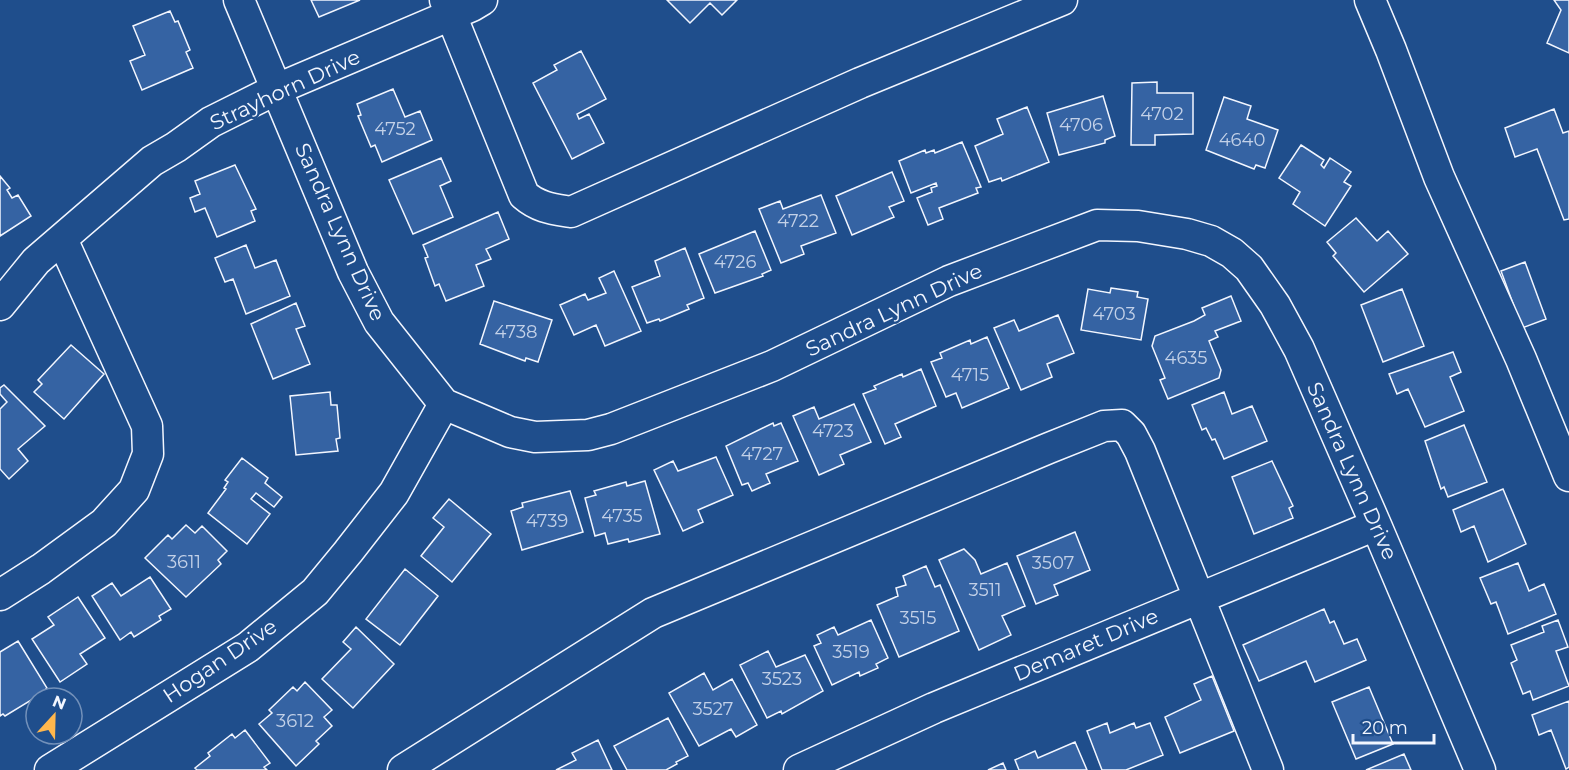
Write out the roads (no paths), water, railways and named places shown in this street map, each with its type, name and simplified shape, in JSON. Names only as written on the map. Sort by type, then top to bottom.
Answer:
[{"type":"street","name":"Sandra Lynn Drive","points":[[239,0],[353,272],[379,322],[444,404],[510,432],[535,437],[588,435],[611,429],[772,366],[960,277],[1098,225],[1138,226],[1187,234],[1210,241],[1232,253],[1250,268],[1275,305],[1299,349],[1480,770]]},
{"type":"street","name":"Strayhorn Drive","points":[[0,305],[36,261],[152,161],[211,122],[448,7],[482,0]]},
{"type":"street","points":[[448,7],[524,195],[533,204],[571,212],[860,83],[1062,0]]},
{"type":"street","points":[[1370,0],[1439,177],[1521,359],[1569,476]]},
{"type":"street","points":[[0,595],[41,569],[104,523],[134,490],[148,454],[147,426],[62,239]]},
{"type":"street","name":"Hogan Drive","points":[[50,770],[248,647],[315,592],[394,493],[444,404]]},
{"type":"street","points":[[403,770],[653,613],[1104,426],[1122,425],[1131,434],[1140,451],[1268,770]]},
{"type":"street","name":"Demaret Drive","points":[[799,770],[934,708],[1376,525]]}]
